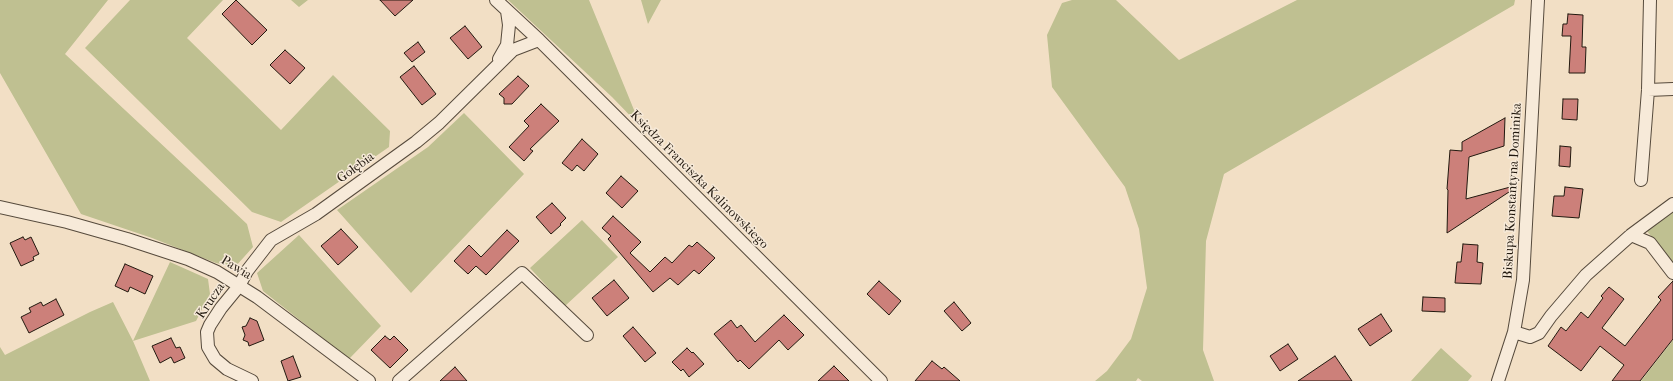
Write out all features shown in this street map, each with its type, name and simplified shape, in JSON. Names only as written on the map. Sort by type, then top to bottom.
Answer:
[{"type":"street","name":"Księdza Franciszka Kalinowskiego","points":[[496,0],[540,40],[881,381]]},
{"type":"street","name":"Biskupa Konstantyna Dominika","points":[[1498,381],[1514,332],[1523,280],[1538,0]]},
{"type":"street","points":[[1641,180],[1648,90],[1650,0]]},
{"type":"street","name":"Gołębia","points":[[492,71],[507,45],[509,25],[507,10]]},
{"type":"street","name":"Gołębia","points":[[239,286],[247,271],[271,240],[316,214],[416,142],[439,123],[513,50],[540,40]]},
{"type":"street","points":[[1648,90],[1673,88]]},
{"type":"street","points":[[1514,332],[1530,337],[1539,333],[1551,316],[1586,275],[1631,235],[1673,204]]},
{"type":"street","name":"Pawia","points":[[0,208],[67,222],[127,239],[188,259],[217,272],[257,297],[369,381]]},
{"type":"street","points":[[1631,235],[1650,243],[1673,273]]},
{"type":"street","points":[[399,381],[522,273],[587,335]]},
{"type":"street","name":"Krucza","points":[[239,286],[210,325],[206,341],[211,354],[220,364],[252,381]]},
{"type":"green space","points":[[0,0],[108,0],[65,54],[247,224],[253,247],[235,267],[216,263],[152,238],[81,214],[0,73]]},
{"type":"green space","points":[[130,0],[223,0],[187,38],[281,130],[333,75],[390,131],[389,147],[281,222],[252,212],[85,48]]},
{"type":"green space","points":[[291,0],[308,0],[299,7]]},
{"type":"green space","points":[[508,0],[589,0],[641,127],[612,97]]},
{"type":"green space","points":[[641,0],[661,0],[648,24]]},
{"type":"green space","points":[[1072,0],[1116,0],[1179,60],[1297,0],[1515,0],[1514,5],[1224,174],[1206,241],[1203,350],[1214,381],[1142,381],[1138,378],[1136,381],[1095,381],[1107,371],[1131,339],[1147,288],[1139,229],[1125,187],[1052,87],[1047,35],[1062,3]]},
{"type":"green space","points":[[464,113],[524,174],[411,293],[337,210],[428,147]]},
{"type":"green space","points":[[1673,211],[1673,263],[1646,230]]},
{"type":"green space","points":[[582,220],[618,257],[565,306],[530,268]]},
{"type":"green space","points":[[299,235],[381,326],[349,359],[263,291],[257,273]]},
{"type":"green space","points":[[170,262],[208,279],[210,294],[196,321],[133,341]]},
{"type":"green space","points":[[113,302],[133,341],[150,381],[0,381],[0,347],[5,355]]},
{"type":"green space","points":[[1673,340],[1673,381],[1641,381]]},
{"type":"green space","points":[[1441,348],[1472,376],[1468,381],[1411,381]]},
{"type":"building","points":[[236,0],[267,30],[252,45],[222,14]]},
{"type":"building","points":[[380,0],[413,0],[395,16]]},
{"type":"building","points":[[1568,14],[1583,15],[1582,47],[1586,47],[1585,73],[1569,73],[1571,36],[1562,36],[1563,24],[1567,24]]},
{"type":"building","points":[[465,26],[482,47],[468,59],[450,38]]},
{"type":"building","points":[[418,42],[425,52],[412,62],[404,53]]},
{"type":"building","points":[[285,50],[305,68],[290,84],[270,65]]},
{"type":"building","points":[[414,66],[436,94],[422,105],[400,77]]},
{"type":"building","points":[[518,76],[529,86],[512,104],[504,104],[504,98],[499,94]]},
{"type":"building","points":[[1563,99],[1578,99],[1577,120],[1562,119]]},
{"type":"building","points":[[541,104],[559,121],[530,149],[533,151],[524,161],[509,147],[529,126],[524,121]]},
{"type":"building","points":[[1505,118],[1504,146],[1469,157],[1466,199],[1514,186],[1515,188],[1447,233],[1447,189],[1450,150],[1462,151],[1462,142]]},
{"type":"building","points":[[582,139],[598,154],[584,171],[577,165],[572,171],[562,163]]},
{"type":"building","points":[[1560,146],[1571,147],[1570,167],[1559,166]]},
{"type":"building","points":[[621,176],[638,191],[622,208],[606,193]]},
{"type":"building","points":[[1565,187],[1583,189],[1579,218],[1552,216],[1554,196],[1564,196]]},
{"type":"building","points":[[552,203],[566,218],[551,234],[536,217]]},
{"type":"building","points":[[613,216],[641,242],[630,253],[650,272],[665,257],[672,263],[689,245],[692,247],[697,242],[715,258],[699,274],[694,270],[678,285],[670,278],[653,292],[608,239],[611,236],[602,228]]},
{"type":"building","points":[[341,229],[358,247],[338,265],[321,246]]},
{"type":"building","points":[[507,230],[519,241],[486,275],[476,266],[468,274],[454,261],[469,245],[481,257]]},
{"type":"building","points":[[23,237],[25,240],[31,237],[39,254],[33,257],[34,260],[21,266],[10,243]]},
{"type":"building","points":[[1463,244],[1478,245],[1477,262],[1483,263],[1481,284],[1455,283],[1457,262],[1461,262]]},
{"type":"building","points":[[125,264],[153,276],[145,294],[130,287],[128,292],[115,286]]},
{"type":"building","points":[[614,280],[629,298],[607,316],[592,298]]},
{"type":"building","points":[[879,281],[901,301],[889,315],[867,294]]},
{"type":"building","points":[[1673,281],[1673,339],[1640,381],[1612,381],[1624,365],[1600,346],[1581,371],[1548,346],[1561,327],[1566,331],[1581,312],[1588,318],[1603,298],[1601,296],[1609,287],[1624,299],[1602,328],[1625,346],[1661,300],[1658,297]]},
{"type":"building","points":[[1423,297],[1445,298],[1445,312],[1422,311]]},
{"type":"building","points":[[56,299],[64,315],[29,333],[21,317],[31,312],[29,308],[41,302],[43,306]]},
{"type":"building","points":[[954,302],[971,323],[962,331],[944,311]]},
{"type":"building","points":[[1381,314],[1392,331],[1370,346],[1358,329]]},
{"type":"building","points":[[784,315],[804,335],[788,350],[779,340],[749,369],[740,360],[738,362],[714,334],[731,320],[737,328],[741,325],[755,342]]},
{"type":"building","points":[[250,318],[257,321],[264,340],[249,346],[248,342],[243,340],[245,335],[242,327],[246,326]]},
{"type":"building","points":[[633,327],[656,353],[645,362],[623,336]]},
{"type":"building","points":[[385,336],[390,340],[394,336],[408,350],[390,368],[371,350]]},
{"type":"building","points":[[171,338],[176,348],[180,347],[185,358],[174,363],[171,357],[160,363],[152,346]]},
{"type":"building","points":[[1288,344],[1298,359],[1280,371],[1270,356]]},
{"type":"building","points":[[687,348],[704,364],[689,377],[683,369],[681,371],[672,362]]},
{"type":"building","points":[[293,356],[301,377],[288,381],[281,361]]},
{"type":"building","points":[[1335,356],[1352,381],[1298,381]]},
{"type":"building","points":[[932,361],[942,369],[944,367],[960,381],[915,381]]},
{"type":"building","points":[[834,366],[849,381],[818,381]]},
{"type":"building","points":[[455,367],[467,381],[440,381]]}]
